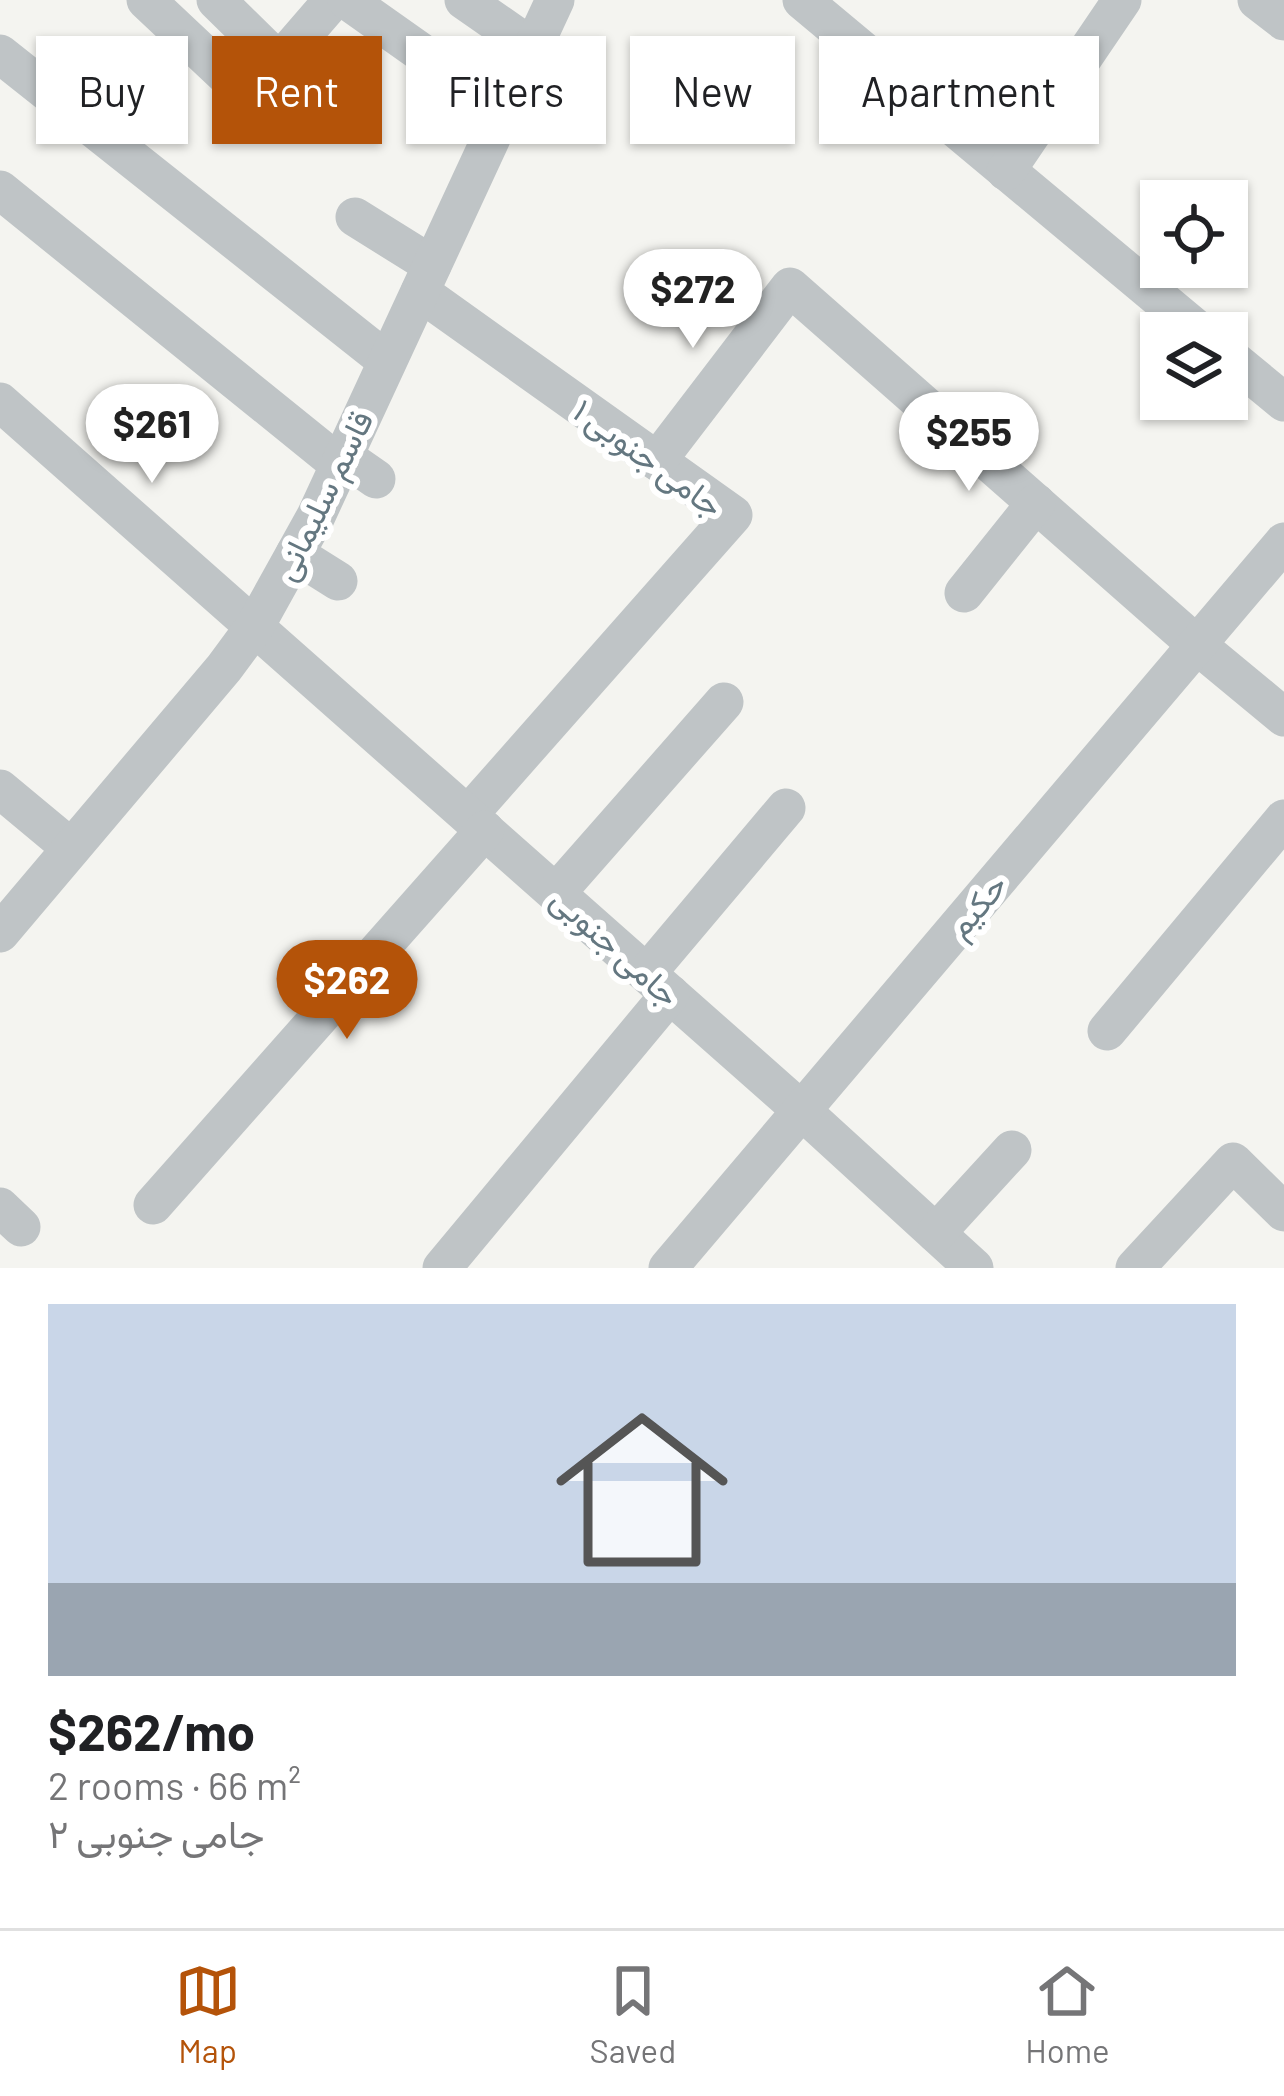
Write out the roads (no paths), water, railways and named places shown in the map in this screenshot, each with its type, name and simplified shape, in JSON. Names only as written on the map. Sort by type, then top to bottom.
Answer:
[{"type":"street","points":[[146,0],[212,62]]},
{"type":"street","points":[[216,0],[253,36]]},
{"type":"street","points":[[302,36],[333,0]]},
{"type":"street","points":[[347,0],[406,42]]},
{"type":"street","points":[[464,0],[516,36]]},
{"type":"street","name":"قاسم سلیمانی","points":[[538,36],[555,0]]},
{"type":"street","points":[[802,0],[1176,312]]},
{"type":"street","points":[[1006,170],[1122,0]]},
{"type":"street","points":[[0,54],[387,362]]},
{"type":"street","name":"قاسم سلیمانی","points":[[0,932],[255,626],[353,466],[387,362],[489,144]]},
{"type":"street","points":[[0,190],[353,466]]},
{"type":"street","name":"جامی جنوبی ۱","points":[[355,217],[426,279],[657,461],[734,515],[476,822]]},
{"type":"street","points":[[657,461],[790,287],[1284,717]]},
{"type":"street","points":[[1248,372],[1284,402]]},
{"type":"street","name":"جامی جنوبی","points":[[0,402],[974,1268]]},
{"type":"street","points":[[964,593],[1036,503]]},
{"type":"street","name":"حکیم","points":[[668,1268],[1284,542]]},
{"type":"street","points":[[295,554],[338,580]]},
{"type":"street","points":[[556,893],[724,702]]},
{"type":"street","points":[[0,790],[71,848]]},
{"type":"street","points":[[442,1268],[786,808]]},
{"type":"street","points":[[1107,1031],[1284,820]]},
{"type":"street","points":[[154,1205],[476,822]]},
{"type":"street","points":[[936,1233],[1012,1150]]},
{"type":"street","points":[[1136,1268],[1233,1162],[1284,1212]]}]
